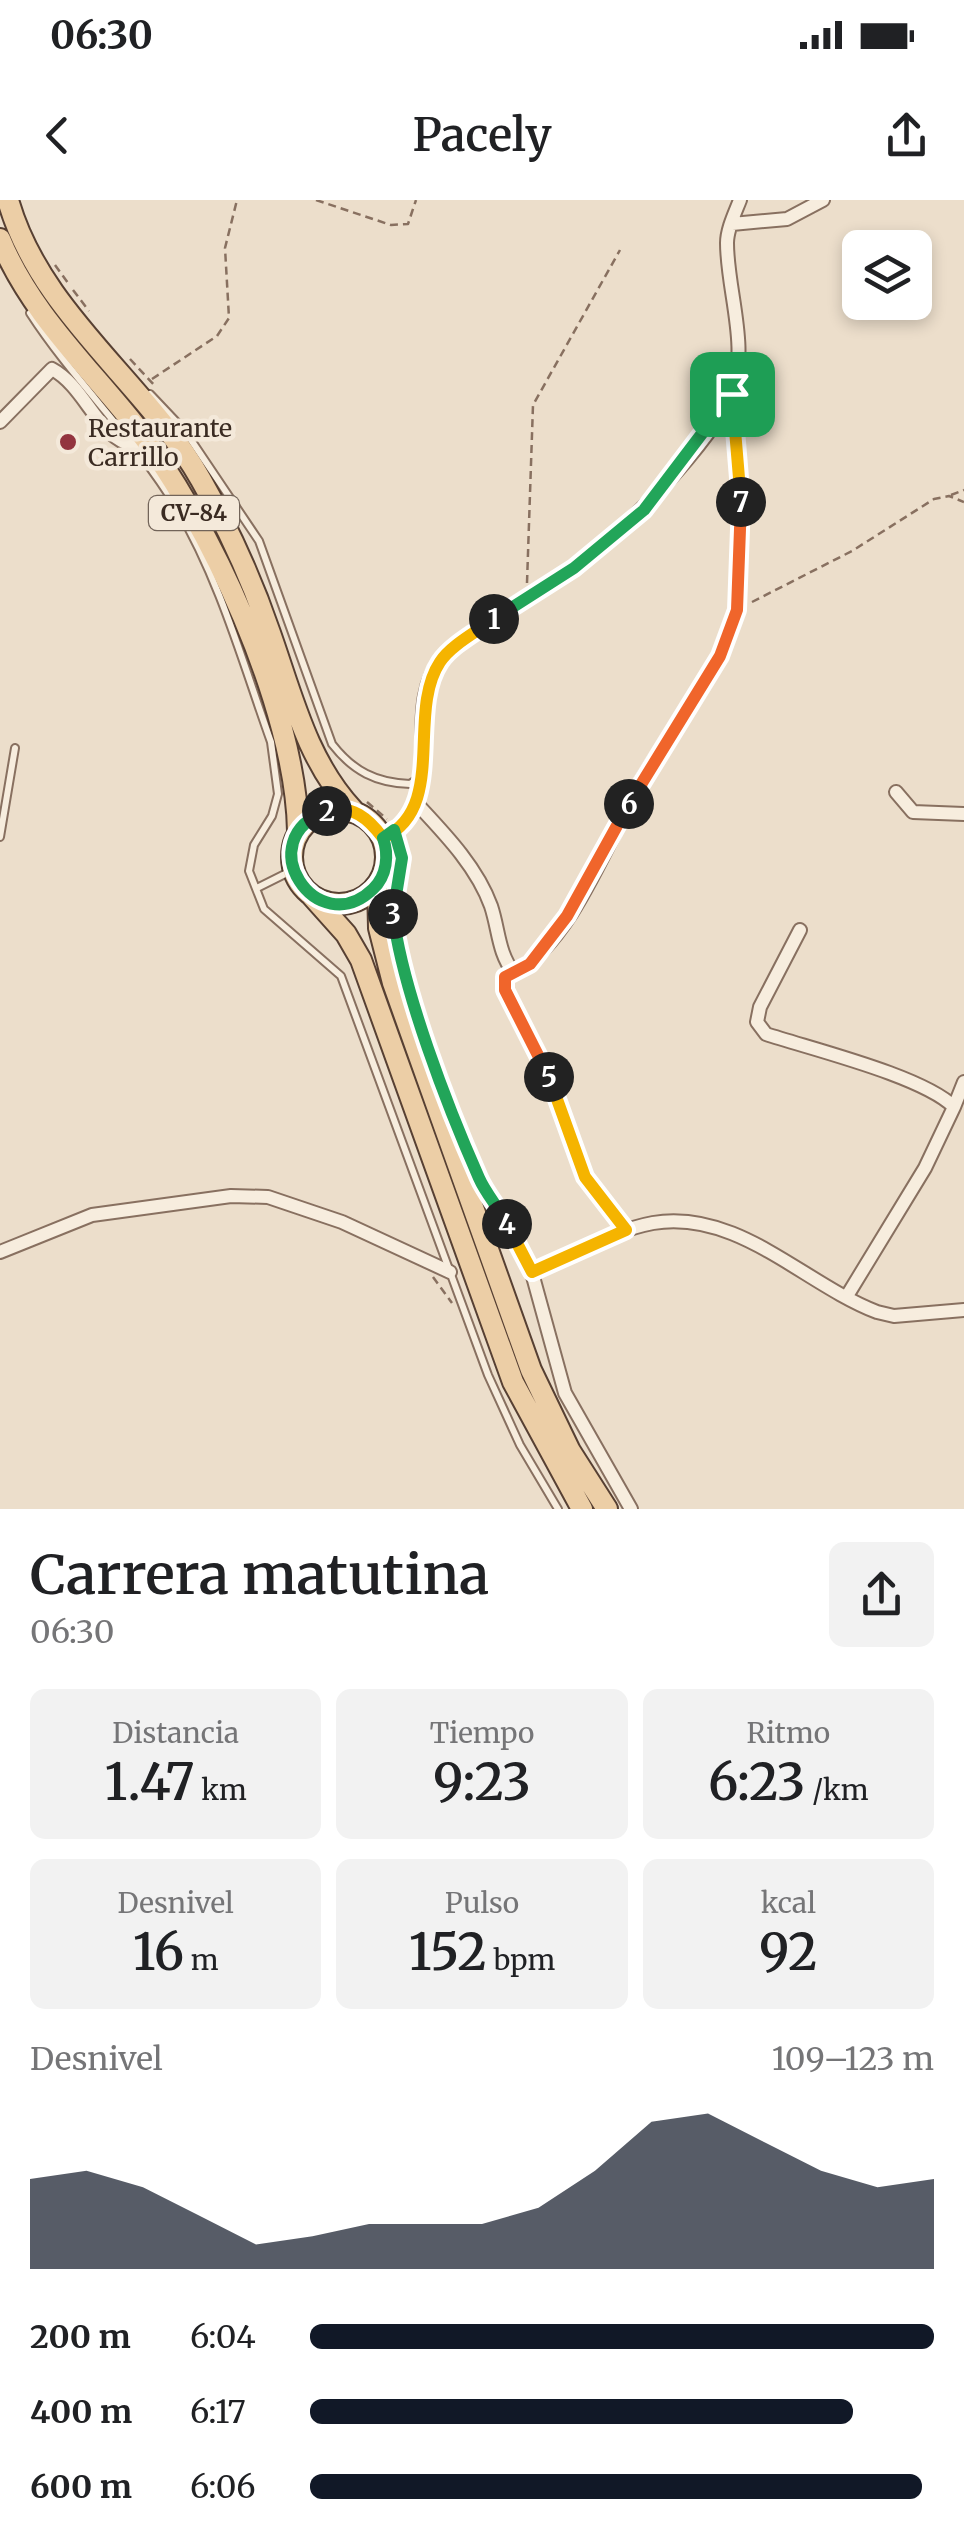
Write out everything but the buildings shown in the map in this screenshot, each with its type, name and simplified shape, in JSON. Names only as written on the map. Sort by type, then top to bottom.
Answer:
[{"type":"main road","name":"CV-84","points":[[8,203],[40,269],[78,327],[199,475],[251,583],[317,763],[389,834]]},
{"type":"main road","name":"CV-84","points":[[1,241],[44,318],[133,423],[208,539],[282,729],[296,786],[298,831],[292,846],[293,870]]},
{"type":"main road","points":[[298,831],[312,817],[357,804]]},
{"type":"main road","points":[[389,834],[386,864],[378,884],[379,928],[393,982],[531,1370],[570,1451],[608,1509]]},
{"type":"main road","points":[[293,870],[346,934],[361,960],[514,1382],[582,1509]]},
{"type":"main road","points":[[312,896],[344,904],[364,898],[378,884]]},
{"type":"street","points":[[417,804],[474,874],[514,973],[530,964],[585,889],[641,781],[688,714],[720,656],[737,610],[742,482],[732,394],[738,352],[726,239],[740,200]]},
{"type":"street","points":[[732,224],[786,219],[824,200]]},
{"type":"street","points":[[0,422],[52,369],[66,376],[114,438],[136,447]]},
{"type":"street","points":[[389,834],[417,804],[427,692],[440,660],[527,594],[574,568],[644,510],[732,394]]},
{"type":"street","points":[[896,792],[913,812],[964,814]]},
{"type":"street","points":[[800,930],[760,1007],[757,1022],[766,1034],[944,1097],[954,1107]]},
{"type":"street","points":[[847,1296],[925,1168],[964,1082]]},
{"type":"street","points":[[481,1182],[532,1272],[565,1393],[631,1509]]},
{"type":"street","points":[[0,1252],[92,1216],[231,1196],[268,1197],[342,1222],[450,1272]]},
{"type":"street","points":[[532,1272],[626,1230],[680,1222],[714,1228],[763,1249],[863,1307],[894,1316],[964,1310]]},
{"type":"lane","points":[[8,203],[80,314],[186,431],[259,541],[332,744],[346,763],[368,776],[410,784],[420,777]]},
{"type":"lane","points":[[1,241],[8,274],[43,333],[136,447],[178,510],[200,554],[271,742],[278,794],[272,816],[250,856],[249,871],[264,908],[341,976],[496,1392],[558,1509]]},
{"type":"lane","points":[[0,837],[15,748]]},
{"type":"lane","points":[[257,888],[293,870]]},
{"type":"path","points":[[146,383],[218,336],[229,318],[225,248],[237,200]]},
{"type":"path","points":[[316,200],[392,225],[408,224],[416,200]]},
{"type":"path","points":[[527,594],[533,405],[620,250]]},
{"type":"path","points":[[49,256],[92,315]]},
{"type":"path","points":[[128,358],[146,383],[158,390]]},
{"type":"path","points":[[737,610],[852,551],[934,499],[964,490]]},
{"type":"path","points":[[949,496],[964,502]]},
{"type":"path","points":[[357,804],[378,809],[402,858],[392,903]]},
{"type":"path","points":[[512,970],[505,977],[505,990],[546,1070],[585,1177],[626,1230]]},
{"type":"path","points":[[420,1258],[456,1308]]},
{"type":"place","name":"Restaurante Carrillo","points":[[68,442]]},
{"type":"route","points":[[732,394],[644,510],[574,568],[527,594],[440,660],[427,692],[417,804],[391,834],[383,838],[371,820],[352,810],[334,809],[312,817],[298,831],[292,846],[293,870],[300,885],[322,901],[344,904],[364,898],[378,884],[386,864],[383,838],[394,830],[400,842],[402,858],[394,889],[393,918],[409,983],[481,1182],[532,1272],[626,1230],[602,1205],[585,1177],[546,1070],[505,990],[505,977],[530,964],[567,916],[641,781],[688,714],[720,656],[737,610],[742,482],[732,394]]}]
